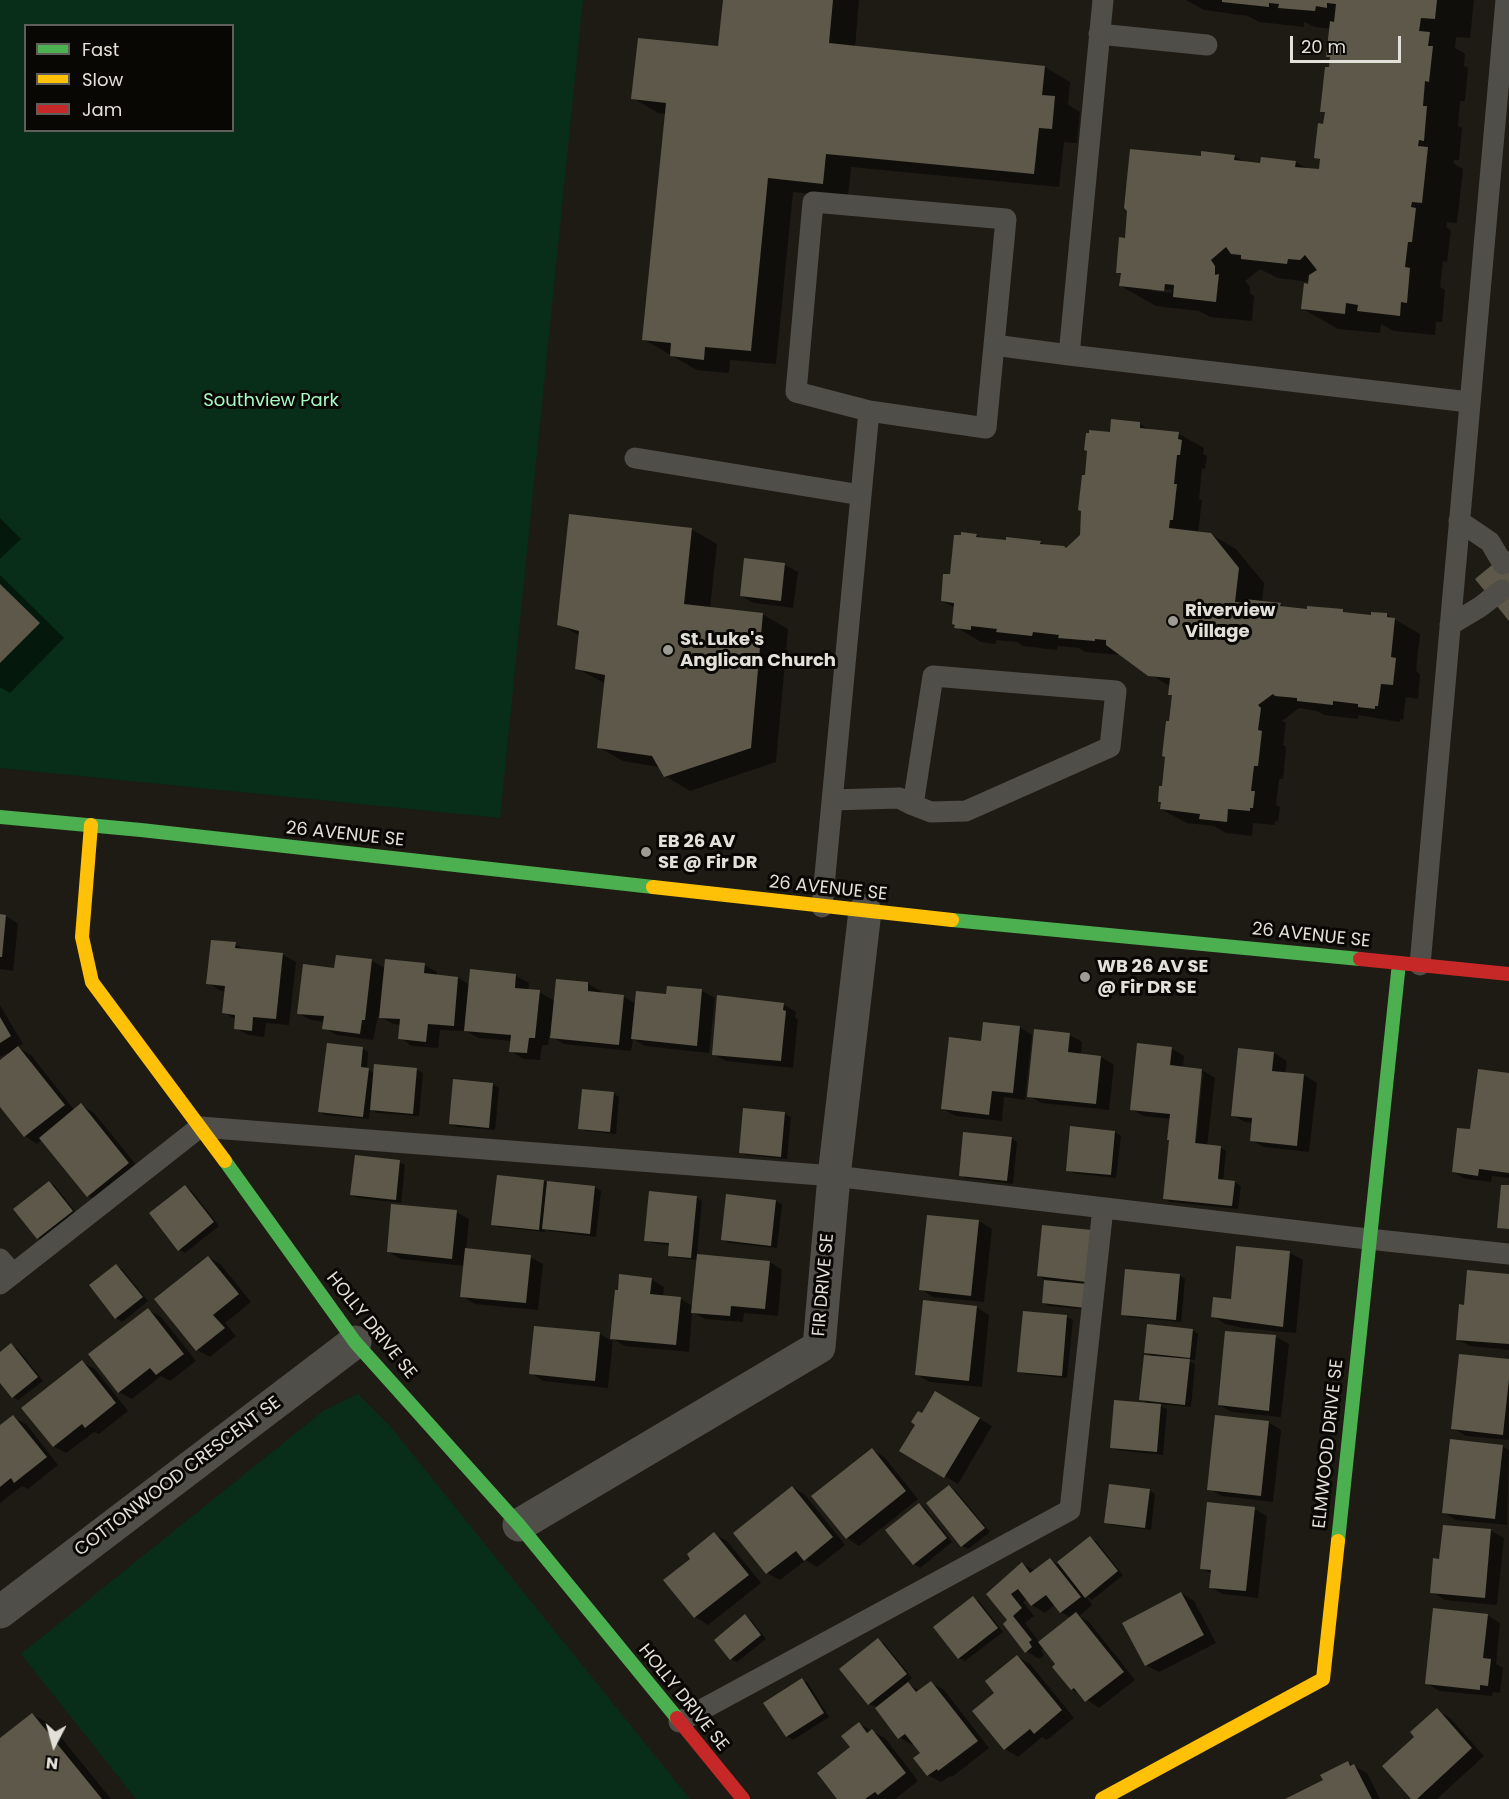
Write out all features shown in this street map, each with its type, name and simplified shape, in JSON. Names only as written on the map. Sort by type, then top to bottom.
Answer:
[{"type":"street","name":"26 AVENUE SE","points":[[0,817],[92,825],[865,912],[1509,975]]},
{"type":"street","name":"HOLLY DRIVE SE","points":[[92,825],[82,937],[92,982],[201,1127],[355,1342],[519,1525],[743,1799]]},
{"type":"street","name":"FIR DRIVE SE","points":[[519,1525],[819,1347],[834,1176],[865,912]]},
{"type":"street","name":"ELMWOOD DRIVE SE","points":[[1102,1799],[1323,1679],[1368,1239],[1409,964]]},
{"type":"street","name":"COTTONWOOD CRESCENT SE","points":[[0,1612],[355,1342]]},
{"type":"lane","points":[[1069,355],[1103,0]]},
{"type":"lane","points":[[1409,964],[1450,625],[1506,0]]},
{"type":"lane","points":[[1100,34],[1207,45]]},
{"type":"lane","points":[[813,202],[1006,219],[994,345],[986,428],[869,411],[796,392],[813,202]]},
{"type":"lane","points":[[994,345],[1469,402]]},
{"type":"lane","points":[[822,907],[869,411]]},
{"type":"lane","points":[[635,458],[861,495]]},
{"type":"lane","points":[[1459,521],[1490,542],[1503,564]]},
{"type":"lane","points":[[1450,625],[1480,607],[1502,590]]},
{"type":"lane","points":[[832,800],[899,798],[912,805],[931,812],[966,812],[1110,747],[1116,691],[933,676],[912,805]]},
{"type":"lane","points":[[4,1272],[201,1127],[834,1176],[1509,1254]]},
{"type":"lane","points":[[679,1722],[1070,1510],[1103,1208]]},
{"type":"green space","name":"Southview Park","points":[[0,0],[583,0],[500,818],[0,768]]},
{"type":"green space","points":[[358,1394],[390,1426],[690,1799],[136,1799],[21,1654],[323,1411]]},
{"type":"building","points":[[723,0],[833,0],[829,43],[1045,66],[1042,95],[1055,96],[1052,129],[1039,128],[1034,174],[826,154],[823,184],[768,178],[751,351],[705,347],[704,360],[670,356],[671,343],[642,340],[666,103],[631,99],[638,38],[718,46]]},
{"type":"building","points":[[1222,0],[1437,0],[1435,19],[1421,18],[1419,31],[1430,32],[1428,46],[1433,46],[1429,82],[1425,81],[1423,106],[1427,106],[1424,141],[1419,140],[1418,146],[1428,147],[1422,203],[1412,202],[1411,207],[1416,208],[1412,242],[1408,242],[1405,267],[1410,268],[1407,303],[1401,302],[1400,316],[1357,311],[1358,305],[1346,303],[1345,314],[1301,309],[1304,283],[1308,284],[1309,275],[1317,270],[1305,255],[1300,260],[1288,259],[1287,264],[1241,259],[1241,255],[1231,254],[1226,247],[1211,260],[1215,266],[1215,275],[1219,274],[1216,302],[1173,297],[1174,285],[1165,284],[1164,291],[1119,286],[1121,273],[1116,273],[1119,237],[1125,238],[1127,211],[1124,208],[1130,149],[1201,156],[1201,151],[1235,155],[1234,160],[1260,163],[1261,157],[1296,161],[1295,167],[1319,169],[1320,159],[1314,158],[1318,123],[1323,124],[1325,112],[1320,112],[1325,67],[1329,67],[1330,57],[1326,57],[1330,21],[1334,22],[1336,4],[1327,3],[1327,8],[1316,6],[1315,11],[1278,8],[1279,4],[1269,3],[1269,7],[1222,2]]},
{"type":"building","name":"Riverview Village","points":[[1111,419],[1140,422],[1140,428],[1179,432],[1178,439],[1182,440],[1180,455],[1177,455],[1173,520],[1170,520],[1169,528],[1211,533],[1239,568],[1235,602],[1245,603],[1245,599],[1307,609],[1307,606],[1343,609],[1343,612],[1371,615],[1371,612],[1387,613],[1387,617],[1395,618],[1391,657],[1396,658],[1393,685],[1381,684],[1378,706],[1375,706],[1375,709],[1333,701],[1333,705],[1297,701],[1297,698],[1273,694],[1258,705],[1261,708],[1258,730],[1262,731],[1258,766],[1254,766],[1251,791],[1255,791],[1253,808],[1250,808],[1250,811],[1228,809],[1227,822],[1199,819],[1200,814],[1160,809],[1159,786],[1162,786],[1165,757],[1162,756],[1172,695],[1168,695],[1170,678],[1148,676],[1106,645],[1106,640],[1058,638],[1059,635],[1033,632],[1032,636],[996,632],[997,629],[971,626],[971,630],[954,628],[955,625],[952,624],[954,603],[941,601],[943,574],[950,574],[954,535],[961,535],[961,532],[977,534],[976,537],[1006,540],[1006,537],[1041,541],[1040,544],[1066,548],[1080,535],[1081,511],[1078,510],[1082,475],[1085,475],[1086,433],[1089,433],[1089,430],[1110,432]]},
{"type":"building","name":"St. Luke's Anglican Church","points":[[569,514],[692,528],[684,604],[763,613],[751,748],[664,777],[652,756],[597,748],[605,675],[575,669],[579,631],[557,625]]},
{"type":"building","points":[[1509,551],[1509,621],[1475,579]]},
{"type":"building","points":[[744,558],[785,563],[781,601],[740,596]]},
{"type":"building","points":[[0,584],[40,623],[0,663]]},
{"type":"building","points":[[0,914],[6,915],[2,957],[0,957]]},
{"type":"building","points":[[211,940],[236,942],[235,948],[283,953],[276,1019],[253,1017],[252,1031],[234,1029],[235,1015],[222,1013],[225,986],[206,984]]},
{"type":"building","points":[[336,955],[372,959],[365,1020],[362,1020],[360,1034],[322,1029],[324,1016],[297,1014],[303,964],[334,968]]},
{"type":"building","points":[[385,959],[425,963],[424,973],[458,977],[454,1026],[428,1024],[426,1042],[398,1039],[400,1019],[379,1018]]},
{"type":"building","points":[[470,969],[516,974],[515,988],[540,990],[535,1038],[529,1038],[527,1053],[509,1052],[511,1035],[464,1031]]},
{"type":"building","points":[[556,979],[588,982],[588,991],[624,995],[619,1045],[550,1038]]},
{"type":"building","points":[[667,986],[702,989],[697,1046],[631,1039],[636,991],[666,994]]},
{"type":"building","points":[[717,995],[784,1003],[783,1010],[786,1011],[781,1061],[712,1055]]},
{"type":"building","points":[[0,1017],[11,1036],[0,1043]]},
{"type":"building","points":[[983,1022],[1020,1026],[1013,1093],[992,1091],[989,1115],[941,1109],[949,1037],[981,1041]]},
{"type":"building","points":[[1034,1029],[1070,1033],[1068,1052],[1101,1056],[1096,1104],[1027,1097]]},
{"type":"building","points":[[327,1043],[363,1047],[361,1067],[369,1068],[363,1117],[318,1112]]},
{"type":"building","points":[[1137,1043],[1172,1047],[1170,1065],[1202,1069],[1195,1143],[1221,1146],[1218,1179],[1235,1181],[1232,1206],[1163,1199],[1170,1114],[1130,1110]]},
{"type":"building","points":[[18,1046],[65,1105],[24,1137],[0,1107],[0,1060]]},
{"type":"building","points":[[1238,1048],[1274,1052],[1272,1071],[1304,1074],[1297,1146],[1250,1141],[1252,1118],[1231,1116]]},
{"type":"building","points":[[374,1064],[417,1068],[413,1114],[370,1110]]},
{"type":"building","points":[[1478,1069],[1509,1073],[1509,1173],[1479,1169],[1478,1176],[1452,1172],[1457,1128],[1470,1129]]},
{"type":"building","points":[[453,1079],[493,1083],[489,1128],[449,1124]]},
{"type":"building","points":[[582,1089],[614,1092],[610,1132],[578,1129]]},
{"type":"building","points":[[81,1103],[129,1163],[87,1197],[39,1138]]},
{"type":"building","points":[[743,1108],[785,1112],[781,1157],[739,1153]]},
{"type":"building","points":[[1070,1126],[1115,1131],[1111,1175],[1066,1171]]},
{"type":"building","points":[[963,1132],[1012,1137],[1007,1181],[959,1176]]},
{"type":"building","points":[[355,1155],[400,1160],[396,1200],[350,1195]]},
{"type":"building","points":[[497,1175],[544,1180],[539,1230],[491,1225]]},
{"type":"building","points":[[49,1181],[73,1211],[37,1239],[13,1209]]},
{"type":"building","points":[[547,1181],[595,1186],[590,1234],[542,1229]]},
{"type":"building","points":[[185,1185],[214,1222],[178,1251],[149,1213]]},
{"type":"building","points":[[1501,1185],[1509,1185],[1509,1229],[1497,1228]]},
{"type":"building","points":[[649,1191],[697,1196],[691,1258],[668,1256],[669,1243],[644,1241]]},
{"type":"building","points":[[726,1194],[776,1200],[771,1246],[721,1240]]},
{"type":"building","points":[[391,1204],[457,1210],[452,1259],[387,1252]]},
{"type":"building","points":[[927,1215],[979,1220],[971,1296],[919,1290]]},
{"type":"building","points":[[1042,1225],[1092,1230],[1087,1282],[1037,1276]]},
{"type":"building","points":[[1236,1246],[1290,1251],[1283,1327],[1211,1317],[1213,1297],[1231,1299]]},
{"type":"building","points":[[465,1248],[531,1255],[526,1303],[460,1297]]},
{"type":"building","points":[[697,1254],[770,1261],[765,1309],[731,1306],[730,1316],[691,1313]]},
{"type":"building","points":[[208,1256],[239,1294],[213,1315],[225,1328],[196,1351],[154,1299]]},
{"type":"building","points":[[116,1264],[143,1297],[115,1319],[89,1285]]},
{"type":"building","points":[[1125,1269],[1180,1274],[1176,1320],[1121,1315]]},
{"type":"building","points":[[1467,1270],[1509,1274],[1509,1344],[1456,1340],[1459,1304],[1464,1305]]},
{"type":"building","points":[[619,1274],[652,1278],[650,1294],[681,1297],[676,1345],[610,1339]]},
{"type":"building","points":[[1044,1280],[1087,1284],[1085,1308],[1042,1303]]},
{"type":"building","points":[[923,1300],[977,1306],[969,1381],[915,1375]]},
{"type":"building","points":[[148,1308],[184,1354],[156,1375],[150,1368],[118,1393],[88,1354]]},
{"type":"building","points":[[1023,1311],[1067,1315],[1062,1376],[1017,1372]]},
{"type":"building","points":[[1147,1324],[1193,1329],[1190,1358],[1144,1353]]},
{"type":"building","points":[[534,1326],[600,1332],[595,1381],[529,1374]]},
{"type":"building","points":[[1225,1331],[1276,1335],[1269,1411],[1218,1405]]},
{"type":"building","points":[[11,1343],[38,1377],[12,1398],[0,1383],[0,1352]]},
{"type":"building","points":[[1459,1354],[1509,1359],[1503,1435],[1451,1429]]},
{"type":"building","points":[[1144,1355],[1190,1359],[1185,1405],[1139,1400]]},
{"type":"building","points":[[82,1360],[116,1403],[85,1428],[82,1424],[53,1447],[21,1408]]},
{"type":"building","points":[[935,1391],[980,1418],[944,1478],[899,1451],[915,1425],[911,1422],[918,1411],[922,1413]]},
{"type":"building","points":[[1114,1400],[1161,1404],[1157,1452],[1110,1448]]},
{"type":"building","points":[[13,1415],[47,1457],[14,1483],[11,1478],[0,1487],[0,1425]]},
{"type":"building","points":[[1215,1415],[1269,1421],[1261,1496],[1207,1490]]},
{"type":"building","points":[[1450,1439],[1503,1445],[1495,1519],[1442,1513]]},
{"type":"building","points":[[872,1448],[906,1491],[846,1539],[811,1496]]},
{"type":"building","points":[[1109,1484],[1150,1489],[1145,1528],[1104,1523]]},
{"type":"building","points":[[949,1485],[985,1528],[961,1547],[926,1503]]},
{"type":"building","points":[[792,1486],[833,1537],[804,1561],[796,1551],[766,1574],[733,1533]]},
{"type":"building","points":[[1207,1502],[1255,1507],[1246,1591],[1209,1588],[1211,1570],[1200,1569]]},
{"type":"building","points":[[919,1503],[947,1538],[913,1565],[885,1530]]},
{"type":"building","points":[[1443,1525],[1491,1529],[1485,1598],[1430,1593],[1433,1558],[1439,1559]]},
{"type":"building","points":[[714,1532],[749,1575],[694,1618],[663,1580],[690,1559],[687,1554]]},
{"type":"building","points":[[1090,1536],[1118,1571],[1085,1598],[1057,1562]]},
{"type":"building","points":[[1050,1558],[1081,1597],[1060,1613],[1046,1595],[1031,1606],[1018,1589],[1011,1594],[1022,1608],[1013,1616],[1032,1640],[1029,1642],[1032,1647],[1025,1653],[1003,1624],[1007,1620],[986,1594],[1022,1562],[1030,1573]]},
{"type":"building","points":[[1181,1592],[1204,1635],[1145,1666],[1122,1623]]},
{"type":"building","points":[[973,1596],[998,1628],[958,1659],[933,1627]]},
{"type":"building","points":[[1433,1608],[1488,1614],[1483,1658],[1491,1659],[1488,1686],[1480,1685],[1480,1690],[1425,1684]]},
{"type":"building","points":[[1076,1612],[1124,1672],[1085,1702],[1074,1688],[1071,1690],[1052,1667],[1055,1664],[1038,1642]]},
{"type":"building","points":[[745,1614],[761,1635],[730,1660],[714,1640]]},
{"type":"building","points":[[878,1638],[907,1674],[868,1705],[839,1669]]},
{"type":"building","points":[[1017,1655],[1062,1710],[1034,1734],[1030,1729],[1004,1750],[972,1711],[994,1693],[985,1681]]},
{"type":"building","points":[[802,1678],[824,1713],[786,1737],[763,1703]]},
{"type":"building","points":[[931,1681],[978,1741],[938,1771],[937,1769],[927,1776],[913,1758],[920,1753],[905,1734],[898,1739],[875,1708],[908,1682],[916,1692]]},
{"type":"building","points":[[1437,1708],[1472,1748],[1417,1799],[1411,1799],[1382,1766],[1414,1737],[1410,1732]]},
{"type":"building","points":[[32,1713],[102,1799],[0,1799],[0,1738]]},
{"type":"building","points":[[859,1722],[867,1733],[872,1729],[906,1773],[878,1795],[875,1792],[865,1799],[837,1799],[817,1773],[850,1747],[841,1736]]},
{"type":"building","points":[[1348,1761],[1350,1766],[1354,1764],[1372,1799],[1285,1799],[1323,1780],[1320,1775]]},
{"type":"traffic: fast","points":[[0,817],[141,830],[653,887]]},
{"type":"traffic: fast","points":[[952,920],[1360,959]]},
{"type":"traffic: fast","points":[[1338,1541],[1399,963]]},
{"type":"traffic: fast","points":[[225,1161],[355,1342],[519,1525],[677,1718]]},
{"type":"traffic: slow","points":[[91,825],[82,937],[92,982],[225,1161]]},
{"type":"traffic: slow","points":[[653,887],[952,920]]},
{"type":"traffic: slow","points":[[1102,1799],[1323,1679],[1338,1541]]},
{"type":"traffic: jam","points":[[1360,959],[1509,974]]},
{"type":"traffic: jam","points":[[677,1718],[743,1799]]},
{"type":"place","name":"Riverview Village","points":[[1173,621]]},
{"type":"place","name":"St. Luke's Anglican Church","points":[[668,650]]},
{"type":"place","name":"EB 26 AV SE @ Fir DR","points":[[646,852]]},
{"type":"place","name":"WB 26 AV SE @ Fir DR SE","points":[[1085,977]]}]
